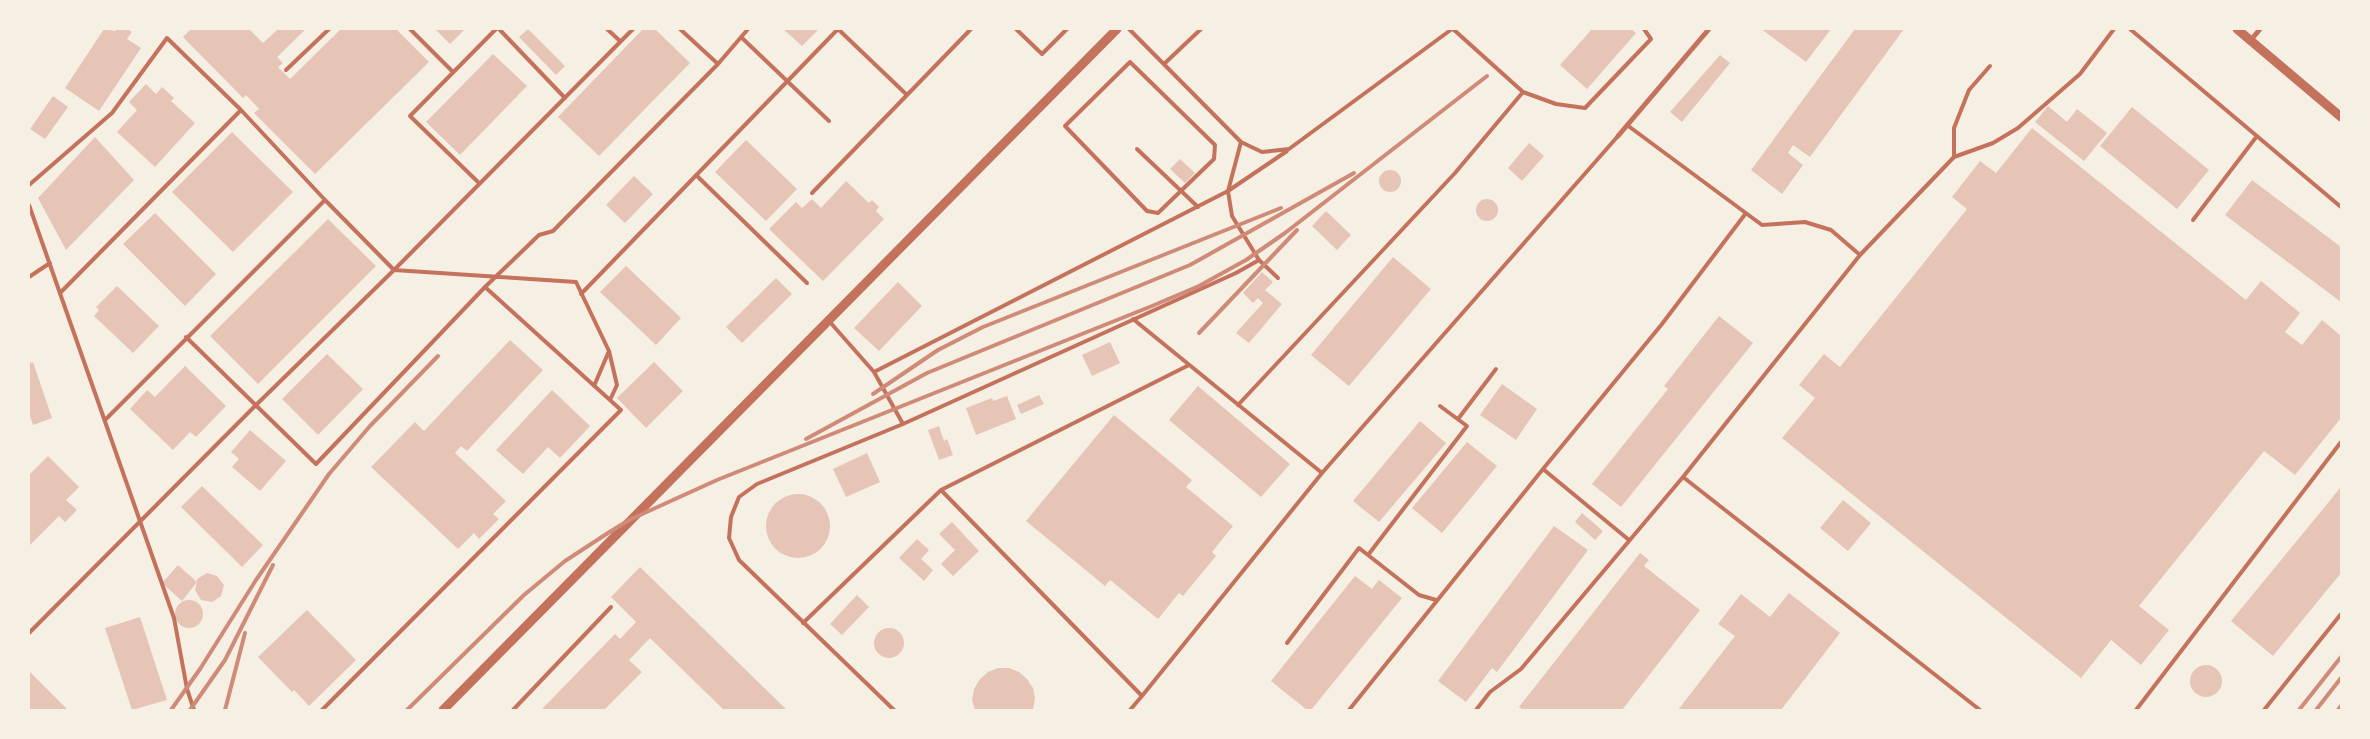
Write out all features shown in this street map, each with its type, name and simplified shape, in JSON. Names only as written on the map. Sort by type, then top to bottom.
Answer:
[{"type":"street","points":[[443,710],[1117,29]]},
{"type":"street","points":[[1618,136],[1709,29]]},
{"type":"street","points":[[2237,29],[2341,117]]},
{"type":"street","points":[[2251,40],[2260,29]]},
{"type":"lane","points":[[286,70],[329,29]]},
{"type":"lane","points":[[410,29],[453,72]]},
{"type":"lane","points":[[479,183],[410,116],[453,72],[498,29],[565,98]]},
{"type":"lane","points":[[607,29],[620,41]]},
{"type":"lane","points":[[29,633],[633,29]]},
{"type":"lane","points":[[680,29],[718,64]]},
{"type":"lane","points":[[186,337],[316,464],[485,287],[539,235],[553,231],[718,64],[748,29]]},
{"type":"lane","points":[[581,294],[838,29],[907,95]]},
{"type":"lane","points":[[812,193],[971,29]]},
{"type":"lane","points":[[1016,29],[1042,54],[1067,29]]},
{"type":"lane","points":[[1129,29],[1241,142],[1262,152],[1289,149]]},
{"type":"lane","points":[[1164,64],[1201,29]]},
{"type":"lane","points":[[874,372],[1228,192],[1452,29],[1524,92],[1556,104],[1585,108],[1651,39],[1644,29]]},
{"type":"lane","points":[[1476,710],[1490,692],[1521,670],[1683,476],[1860,255],[1954,156],[1992,143],[2018,128],[2080,74],[2114,29]]},
{"type":"lane","points":[[2130,29],[2341,206]]},
{"type":"lane","points":[[741,36],[829,121]]},
{"type":"lane","points":[[29,185],[112,113],[168,38],[241,110],[394,270],[576,282],[609,351],[617,385],[610,400]]},
{"type":"lane","points":[[1130,62],[1215,145],[1214,159],[1180,191],[1158,213],[1147,211],[1065,126],[1130,62]]},
{"type":"lane","points":[[1954,156],[1954,128],[1957,120],[1969,90],[1990,66]]},
{"type":"lane","points":[[1238,405],[1456,173],[1524,92]]},
{"type":"lane","points":[[60,293],[241,110]]},
{"type":"lane","points":[[1627,125],[1762,225],[1805,222],[1831,230],[1860,255]]},
{"type":"lane","points":[[1130,710],[1322,473],[1618,136]]},
{"type":"lane","points":[[2193,220],[2257,136]]},
{"type":"lane","points":[[1241,142],[1228,192],[1232,216],[1259,260],[1278,278]]},
{"type":"lane","points":[[1137,149],[1198,206]]},
{"type":"lane","points":[[696,175],[807,283]]},
{"type":"lane","points":[[105,420],[325,200]]},
{"type":"lane","points":[[29,205],[174,618],[187,689],[194,710]]},
{"type":"lane","points":[[1349,710],[1436,600],[1662,324],[1746,213]]},
{"type":"lane","points":[[894,710],[739,560],[729,538],[730,517],[739,498],[757,484],[904,424],[1236,273],[1259,260]]},
{"type":"lane","points":[[29,277],[50,262]]},
{"type":"lane","points":[[322,710],[621,410],[485,287]]},
{"type":"lane","points":[[1134,319],[1322,473]]},
{"type":"lane","points":[[828,320],[874,372],[904,424]]},
{"type":"lane","points":[[594,386],[609,351]]},
{"type":"lane","points":[[803,623],[941,490],[1189,365]]},
{"type":"lane","points":[[1458,419],[1496,369]]},
{"type":"lane","points":[[1368,555],[1467,426],[1440,406]]},
{"type":"lane","points":[[2136,710],[2341,442]]},
{"type":"lane","points":[[1543,469],[1629,540]]},
{"type":"lane","points":[[1683,476],[1980,710]]},
{"type":"lane","points":[[941,490],[1142,696]]},
{"type":"lane","points":[[1287,643],[1359,548],[1419,595],[1436,600]]},
{"type":"lane","points":[[513,710],[611,607]]},
{"type":"lane","points":[[2264,710],[2341,614]]},
{"type":"building","points":[[104,29],[115,31],[117,29],[127,29],[132,32],[127,39],[141,48],[99,111],[65,88]]},
{"type":"building","points":[[191,29],[249,29],[263,43],[278,29],[306,29],[277,57],[283,63],[278,67],[290,79],[341,29],[396,29],[429,62],[315,174],[254,113],[259,109],[246,95],[243,98],[183,37]]},
{"type":"building","points":[[435,29],[465,29],[450,44]]},
{"type":"building","points":[[528,29],[565,66],[556,75],[519,37]]},
{"type":"building","points":[[643,29],[655,29],[690,63],[599,156],[558,117]]},
{"type":"building","points":[[783,29],[819,29],[802,46]]},
{"type":"building","points":[[1592,29],[1631,29],[1636,33],[1587,89],[1560,65]]},
{"type":"building","points":[[1761,29],[1831,29],[1806,62]]},
{"type":"building","points":[[1855,29],[1904,29],[1810,157],[1793,145],[1788,153],[1803,165],[1782,194],[1751,170]]},
{"type":"building","points":[[493,54],[527,86],[460,155],[426,122]]},
{"type":"building","points":[[1720,55],[1730,63],[1682,122],[1670,112]]},
{"type":"building","points":[[146,84],[156,94],[162,87],[174,98],[171,101],[195,123],[155,167],[117,132],[137,110],[129,102]]},
{"type":"building","points":[[53,96],[68,107],[45,139],[30,129]]},
{"type":"building","points":[[2048,106],[2067,122],[2077,109],[2107,133],[2084,161],[2035,122]]},
{"type":"building","points":[[2132,107],[2209,170],[2177,209],[2100,146]]},
{"type":"building","points":[[2032,128],[2246,300],[2261,281],[2300,313],[2285,332],[2302,345],[2322,320],[2341,336],[2341,418],[2295,475],[2264,451],[2139,606],[2169,630],[2141,665],[2111,640],[2081,678],[1782,438],[1815,398],[1799,385],[1824,354],[1840,367],[1967,209],[1952,197],[1980,161],[1996,173]]},
{"type":"building","points":[[232,132],[293,192],[233,252],[172,192]]},
{"type":"building","points":[[95,137],[134,180],[66,250],[38,198]]},
{"type":"building","points":[[746,140],[797,189],[766,221],[715,172]]},
{"type":"building","points":[[1529,143],[1544,156],[1522,181],[1508,168]]},
{"type":"building","points":[[1180,159],[1195,173],[1185,183],[1170,169]]},
{"type":"building","points":[[1390,170],[1398,173],[1401,181],[1398,189],[1390,192],[1382,189],[1379,181],[1382,173]]},
{"type":"building","points":[[634,176],[653,194],[625,223],[606,205]]},
{"type":"building","points":[[2252,180],[2341,247],[2341,302],[2225,215]]},
{"type":"building","points":[[846,181],[869,203],[872,200],[879,207],[876,211],[884,219],[823,281],[769,229],[796,202],[802,208],[812,199],[821,208]]},
{"type":"building","points":[[1487,199],[1497,206],[1498,210],[1491,220],[1487,221],[1477,214],[1476,210],[1483,200]]},
{"type":"building","points":[[1326,211],[1351,235],[1337,250],[1312,226]]},
{"type":"building","points":[[155,213],[216,274],[185,306],[123,244]]},
{"type":"building","points":[[328,219],[376,266],[258,384],[210,336]]},
{"type":"building","points":[[1393,257],[1431,289],[1349,386],[1311,355]]},
{"type":"building","points":[[626,266],[681,318],[656,345],[600,292]]},
{"type":"building","points":[[1262,272],[1273,282],[1265,290],[1282,304],[1249,343],[1236,333],[1263,303],[1258,298],[1253,303],[1243,293]]},
{"type":"building","points":[[776,278],[792,294],[742,343],[726,327]]},
{"type":"building","points":[[898,282],[922,306],[879,351],[854,328]]},
{"type":"building","points":[[117,286],[159,326],[133,353],[94,316],[99,310],[96,307]]},
{"type":"building","points":[[1719,316],[1753,343],[1621,507],[1592,484],[1668,389],[1664,386]]},
{"type":"building","points":[[510,340],[543,370],[467,451],[461,446],[455,453],[506,501],[493,514],[499,519],[479,539],[474,533],[458,549],[371,467],[415,422],[424,431]]},
{"type":"building","points":[[1110,342],[1120,363],[1092,376],[1082,355]]},
{"type":"building","points":[[327,354],[363,389],[318,435],[282,399]]},
{"type":"building","points":[[33,362],[52,418],[33,425],[29,413],[29,363]]},
{"type":"building","points":[[654,362],[683,391],[646,428],[617,398]]},
{"type":"building","points":[[185,366],[226,406],[196,437],[190,432],[173,450],[130,409],[147,390],[155,397]]},
{"type":"building","points":[[1502,384],[1537,409],[1516,440],[1480,415]]},
{"type":"building","points":[[1198,386],[1290,464],[1261,497],[1169,420]]},
{"type":"building","points":[[552,390],[590,426],[560,458],[548,447],[523,474],[496,450]]},
{"type":"building","points":[[1039,395],[1044,404],[1021,414],[1017,405]]},
{"type":"building","points":[[1007,396],[1016,419],[976,435],[966,408],[992,398],[993,401]]},
{"type":"building","points":[[1114,415],[1192,480],[1186,487],[1233,526],[1212,552],[1216,556],[1183,596],[1179,593],[1158,619],[1110,580],[1105,586],[1026,521]]},
{"type":"building","points":[[1420,421],[1446,443],[1379,522],[1353,501]]},
{"type":"building","points":[[939,426],[944,441],[947,439],[953,455],[939,460],[928,430]]},
{"type":"building","points":[[250,430],[286,461],[260,491],[232,467],[239,459],[231,452]]},
{"type":"building","points":[[1467,442],[1497,466],[1442,533],[1412,508]]},
{"type":"building","points":[[867,453],[880,482],[846,497],[833,469]]},
{"type":"building","points":[[48,456],[79,487],[66,500],[77,510],[65,522],[59,516],[29,546],[29,475]]},
{"type":"building","points":[[202,486],[263,545],[242,567],[181,507]]},
{"type":"building","points":[[2341,487],[2341,573],[2273,656],[2231,621]]},
{"type":"building","points":[[798,494],[816,500],[824,508],[830,526],[824,544],[816,552],[798,558],[780,552],[772,544],[766,526],[772,508],[780,500]]},
{"type":"building","points":[[1843,500],[1871,523],[1848,551],[1820,528]]},
{"type":"building","points":[[1582,513],[1603,531],[1595,540],[1575,522]]},
{"type":"building","points":[[952,522],[979,551],[953,576],[941,564],[955,550],[939,534]]},
{"type":"building","points":[[1554,526],[1588,550],[1497,672],[1492,668],[1466,702],[1438,681]]},
{"type":"building","points":[[917,539],[929,550],[921,559],[933,570],[924,581],[899,558]]},
{"type":"building","points":[[1640,553],[1649,560],[1644,566],[1700,610],[1622,710],[1523,710],[1519,707]]},
{"type":"building","points":[[178,565],[197,582],[182,601],[162,583]]},
{"type":"building","points":[[640,567],[787,710],[724,710],[650,638],[629,660],[642,672],[604,710],[541,710],[615,634],[620,639],[636,622],[611,597]]},
{"type":"building","points":[[207,573],[217,576],[224,585],[221,596],[212,602],[201,600],[195,590],[197,579]]},
{"type":"building","points":[[1355,576],[1372,589],[1379,580],[1402,598],[1311,710],[1307,710],[1271,681]]},
{"type":"building","points":[[1789,593],[1840,633],[1781,710],[1678,710],[1735,636],[1718,624],[1741,594],[1770,617]]},
{"type":"building","points":[[857,595],[869,607],[842,635],[830,624]]},
{"type":"building","points":[[189,600],[199,604],[203,614],[199,624],[189,628],[179,624],[175,614],[179,604]]},
{"type":"building","points":[[307,610],[356,660],[309,706],[294,690],[292,692],[258,657]]},
{"type":"building","points":[[140,617],[167,700],[132,710],[105,628]]},
{"type":"building","points":[[889,628],[895,629],[903,637],[903,649],[895,657],[889,658],[883,657],[875,649],[874,643],[875,637],[883,629]]},
{"type":"building","points":[[2206,665],[2212,666],[2217,670],[2221,675],[2221,687],[2217,692],[2212,696],[2206,697],[2200,696],[2195,692],[2191,687],[2190,681],[2191,675],[2195,670],[2200,666]]},
{"type":"building","points":[[998,668],[1009,668],[1019,672],[1027,679],[1033,688],[1035,698],[1033,710],[975,710],[972,700],[974,689],[980,679],[988,672]]},
{"type":"building","points":[[29,671],[68,710],[31,710],[29,708]]},
{"type":"railway","points":[[407,710],[524,595],[565,561],[629,520],[717,480],[1199,286],[1246,260],[1285,233],[1487,76]]},
{"type":"railway","points":[[806,439],[927,373],[1190,265],[1354,173]]},
{"type":"railway","points":[[873,394],[938,350],[983,327],[1281,208]]},
{"type":"railway","points":[[1199,333],[1297,230]]},
{"type":"railway","points":[[171,710],[200,669],[256,580],[329,474],[370,426],[438,356]]},
{"type":"railway","points":[[190,710],[225,660],[273,565]]},
{"type":"railway","points":[[225,710],[245,633]]},
{"type":"railway","points":[[2299,710],[2341,657]]},
{"type":"railway","points":[[2316,710],[2341,678]]},
{"type":"railway","points":[[2338,710],[2341,706]]}]
